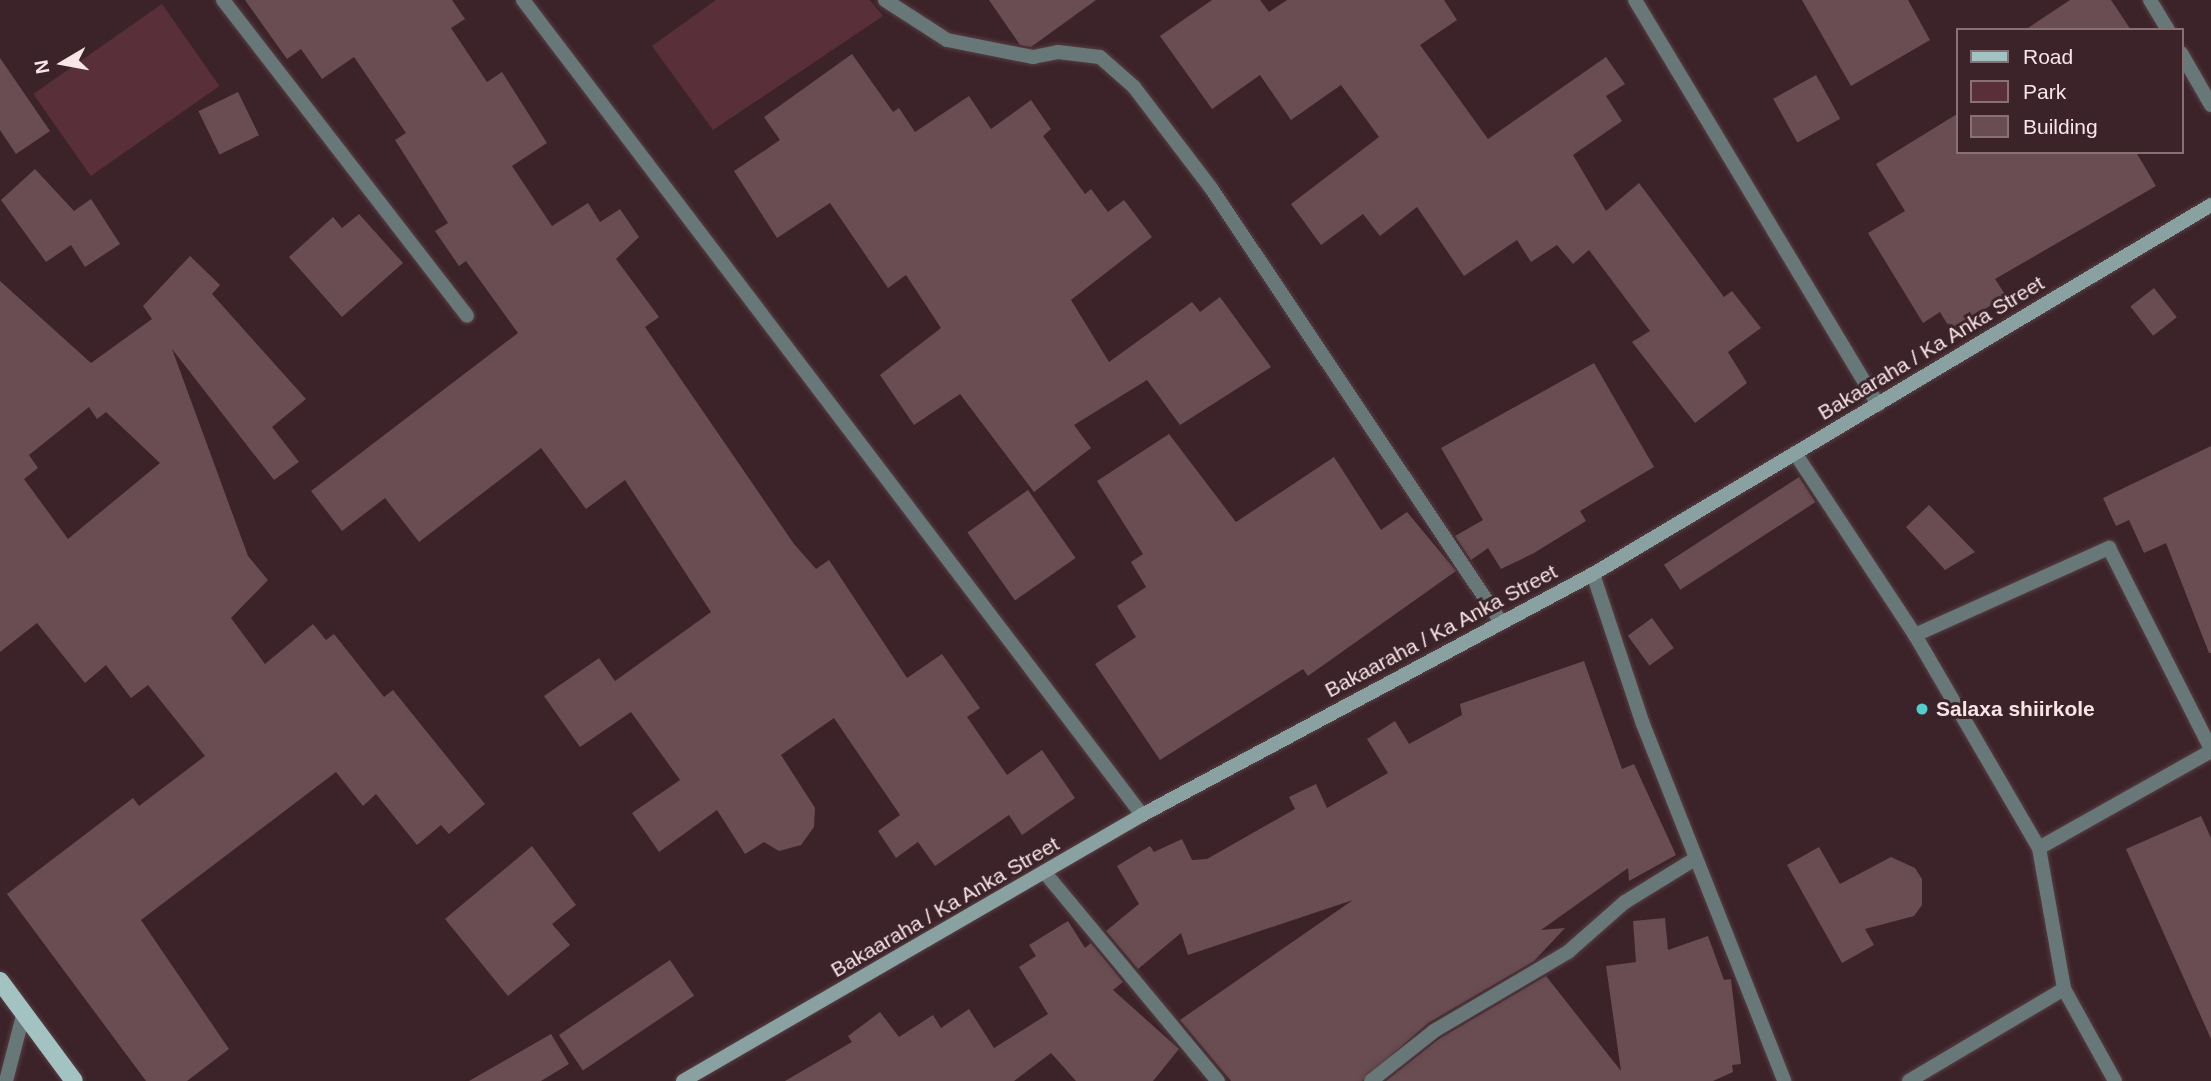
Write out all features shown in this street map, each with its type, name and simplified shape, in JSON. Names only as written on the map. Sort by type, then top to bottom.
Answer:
[{"type":"main road","points":[[0,981],[74,1081]]},
{"type":"street","points":[[222,0],[467,316]]},
{"type":"street","points":[[523,0],[1142,815]]},
{"type":"street","points":[[885,0],[947,40],[1033,57],[1058,52],[1100,57],[1134,87],[1211,188],[1501,622]]},
{"type":"street","points":[[1635,0],[1878,405]]},
{"type":"street","points":[[2150,0],[2167,28]]},
{"type":"street","points":[[2183,57],[2211,106]]},
{"type":"street","name":"Bakaaraha / Ka Anka Street","points":[[683,1081],[1046,874],[1142,815],[1593,574],[2211,205]]},
{"type":"street","points":[[1795,453],[1915,635],[2039,848],[2064,989],[2115,1081]]},
{"type":"street","points":[[1915,635],[2109,548],[2211,750],[2039,848]]},
{"type":"street","points":[[1593,574],[1695,859],[1784,1081]]},
{"type":"street","points":[[1371,1081],[1434,1031],[1568,952],[1625,902],[1695,859]]},
{"type":"street","points":[[1046,874],[1218,1081]]},
{"type":"street","points":[[1909,1081],[2064,989]]},
{"type":"street","points":[[6,1081],[23,1012]]},
{"type":"green space","points":[[716,0],[870,0],[883,16],[713,130],[652,46]]},
{"type":"green space","points":[[162,4],[219,86],[91,176],[33,94]]},
{"type":"building","points":[[245,0],[452,0],[465,19],[451,28],[487,82],[502,72],[547,143],[512,166],[552,226],[588,203],[600,222],[620,209],[639,237],[616,259],[659,317],[645,327],[794,544],[816,569],[829,560],[907,678],[942,654],[980,708],[967,717],[1007,775],[1042,750],[1075,798],[1022,835],[1009,815],[935,866],[918,842],[896,858],[878,831],[900,815],[834,718],[781,755],[815,808],[814,827],[801,845],[779,851],[764,842],[745,854],[717,810],[659,852],[632,813],[680,780],[631,712],[580,747],[544,696],[599,658],[615,681],[711,612],[625,480],[586,509],[541,448],[419,542],[385,498],[342,531],[311,491],[518,333],[466,261],[459,266],[435,231],[448,223],[395,140],[406,133],[354,57],[322,79],[301,49],[287,59]]},
{"type":"building","points":[[989,0],[1096,0],[1031,47],[1020,45]]},
{"type":"building","points":[[1212,0],[1260,0],[1269,12],[1287,0],[1444,0],[1457,20],[1420,45],[1488,139],[1606,57],[1625,84],[1606,96],[1622,121],[1573,155],[1606,211],[1639,183],[1724,297],[1732,291],[1761,328],[1728,352],[1747,383],[1695,423],[1632,342],[1650,331],[1589,250],[1573,264],[1557,245],[1531,262],[1517,240],[1464,276],[1417,207],[1380,236],[1363,214],[1321,245],[1291,204],[1379,137],[1341,85],[1291,120],[1260,75],[1212,109],[1160,36]]},
{"type":"building","points":[[1802,0],[1908,0],[1930,40],[1851,86]]},
{"type":"building","points":[[2070,0],[2111,0],[2130,28],[2028,28]]},
{"type":"building","points":[[852,54],[893,112],[899,108],[915,132],[969,96],[991,129],[1031,100],[1051,129],[1043,136],[1085,194],[1091,189],[1108,212],[1124,200],[1152,237],[1071,300],[1109,362],[1192,302],[1200,312],[1220,297],[1271,367],[1180,425],[1147,380],[1074,425],[1091,448],[1034,492],[960,394],[914,425],[880,375],[941,328],[906,275],[888,288],[830,203],[777,238],[734,171],[780,140],[764,117]]},
{"type":"building","points":[[0,58],[50,131],[16,154],[0,130]]},
{"type":"building","points":[[1816,75],[1840,119],[1797,142],[1773,99]]},
{"type":"building","points":[[238,92],[259,135],[219,154],[198,111]]},
{"type":"building","points":[[1955,115],[1955,154],[2137,154],[2156,186],[1995,279],[2006,296],[1951,330],[1940,312],[1923,323],[1868,233],[1905,211],[1876,164]]},
{"type":"building","points":[[35,169],[74,211],[91,199],[120,244],[85,267],[71,245],[46,262],[1,200]]},
{"type":"building","points":[[359,214],[403,263],[342,317],[289,257],[333,217],[342,228]]},
{"type":"building","points":[[190,256],[220,285],[212,294],[306,399],[272,427],[299,462],[274,480],[172,349],[248,556],[268,580],[231,618],[265,664],[313,624],[326,640],[334,634],[384,697],[393,690],[485,804],[449,834],[441,825],[417,845],[376,794],[363,806],[336,772],[141,920],[229,1049],[187,1081],[146,1081],[7,894],[133,798],[139,806],[205,756],[148,685],[131,698],[106,665],[85,683],[37,623],[0,652],[0,281],[91,363],[152,319],[143,306]],"holes":[[[89,407],[97,419],[106,412],[160,463],[68,539],[24,479],[38,468],[29,455]]]},
{"type":"building","points":[[2154,288],[2177,317],[2153,336],[2130,306]]},
{"type":"building","points":[[1594,363],[1654,467],[1580,511],[1586,521],[1534,553],[1501,569],[1488,548],[1471,560],[1455,536],[1483,520],[1441,448]]},
{"type":"building","points":[[1169,434],[1236,522],[1334,457],[1381,530],[1407,512],[1456,571],[1308,676],[1303,669],[1160,760],[1095,664],[1136,637],[1117,606],[1146,587],[1131,562],[1143,554],[1097,481]]},
{"type":"building","points":[[2211,446],[2209,653],[2166,543],[2144,553],[2129,520],[2116,526],[2103,498]]},
{"type":"building","points":[[1799,477],[1815,502],[1680,590],[1664,565]]},
{"type":"building","points":[[1028,490],[1076,558],[1015,600],[967,532]]},
{"type":"building","points":[[1929,505],[1975,552],[1945,570],[1906,527]]},
{"type":"building","points":[[1652,618],[1674,648],[1649,666],[1628,636]]},
{"type":"building","points":[[1584,661],[1622,769],[1634,764],[1676,855],[1629,881],[1628,868],[1541,930],[1565,928],[1534,961],[1428,1023],[1362,1081],[1231,1081],[1180,1020],[1353,900],[1188,955],[1181,933],[1138,969],[1106,931],[1139,904],[1117,866],[1150,846],[1154,852],[1182,839],[1192,860],[1207,859],[1295,809],[1289,797],[1316,784],[1327,808],[1388,773],[1367,739],[1395,721],[1409,744],[1462,715],[1460,704]]},
{"type":"building","points":[[2201,816],[2211,838],[2211,1039],[2126,849]]},
{"type":"building","points":[[532,846],[576,905],[552,924],[570,945],[508,996],[445,919]]},
{"type":"building","points":[[1819,847],[1840,884],[1891,857],[1915,868],[1922,879],[1922,905],[1914,916],[1865,929],[1874,945],[1842,963],[1787,865]]},
{"type":"building","points":[[1665,918],[1668,950],[1708,936],[1724,980],[1731,979],[1741,1064],[1732,1065],[1733,1072],[1713,1081],[1386,1081],[1439,1039],[1546,976],[1621,1071],[1606,966],[1636,962],[1633,921]]},
{"type":"building","points":[[1068,921],[1085,948],[1091,943],[1123,982],[1113,990],[1179,1049],[1153,1081],[1076,1081],[1051,1053],[1014,1081],[785,1081],[852,1042],[848,1036],[880,1012],[899,1037],[933,1015],[941,1028],[969,1009],[994,1048],[1048,1014],[1019,967],[1036,956],[1029,945]]},
{"type":"building","points":[[670,960],[694,996],[583,1071],[559,1035]]},
{"type":"building","points":[[551,1034],[569,1064],[541,1081],[469,1081]]},
{"type":"place","name":"Salaxa shiirkole","points":[[1922,709]]}]
